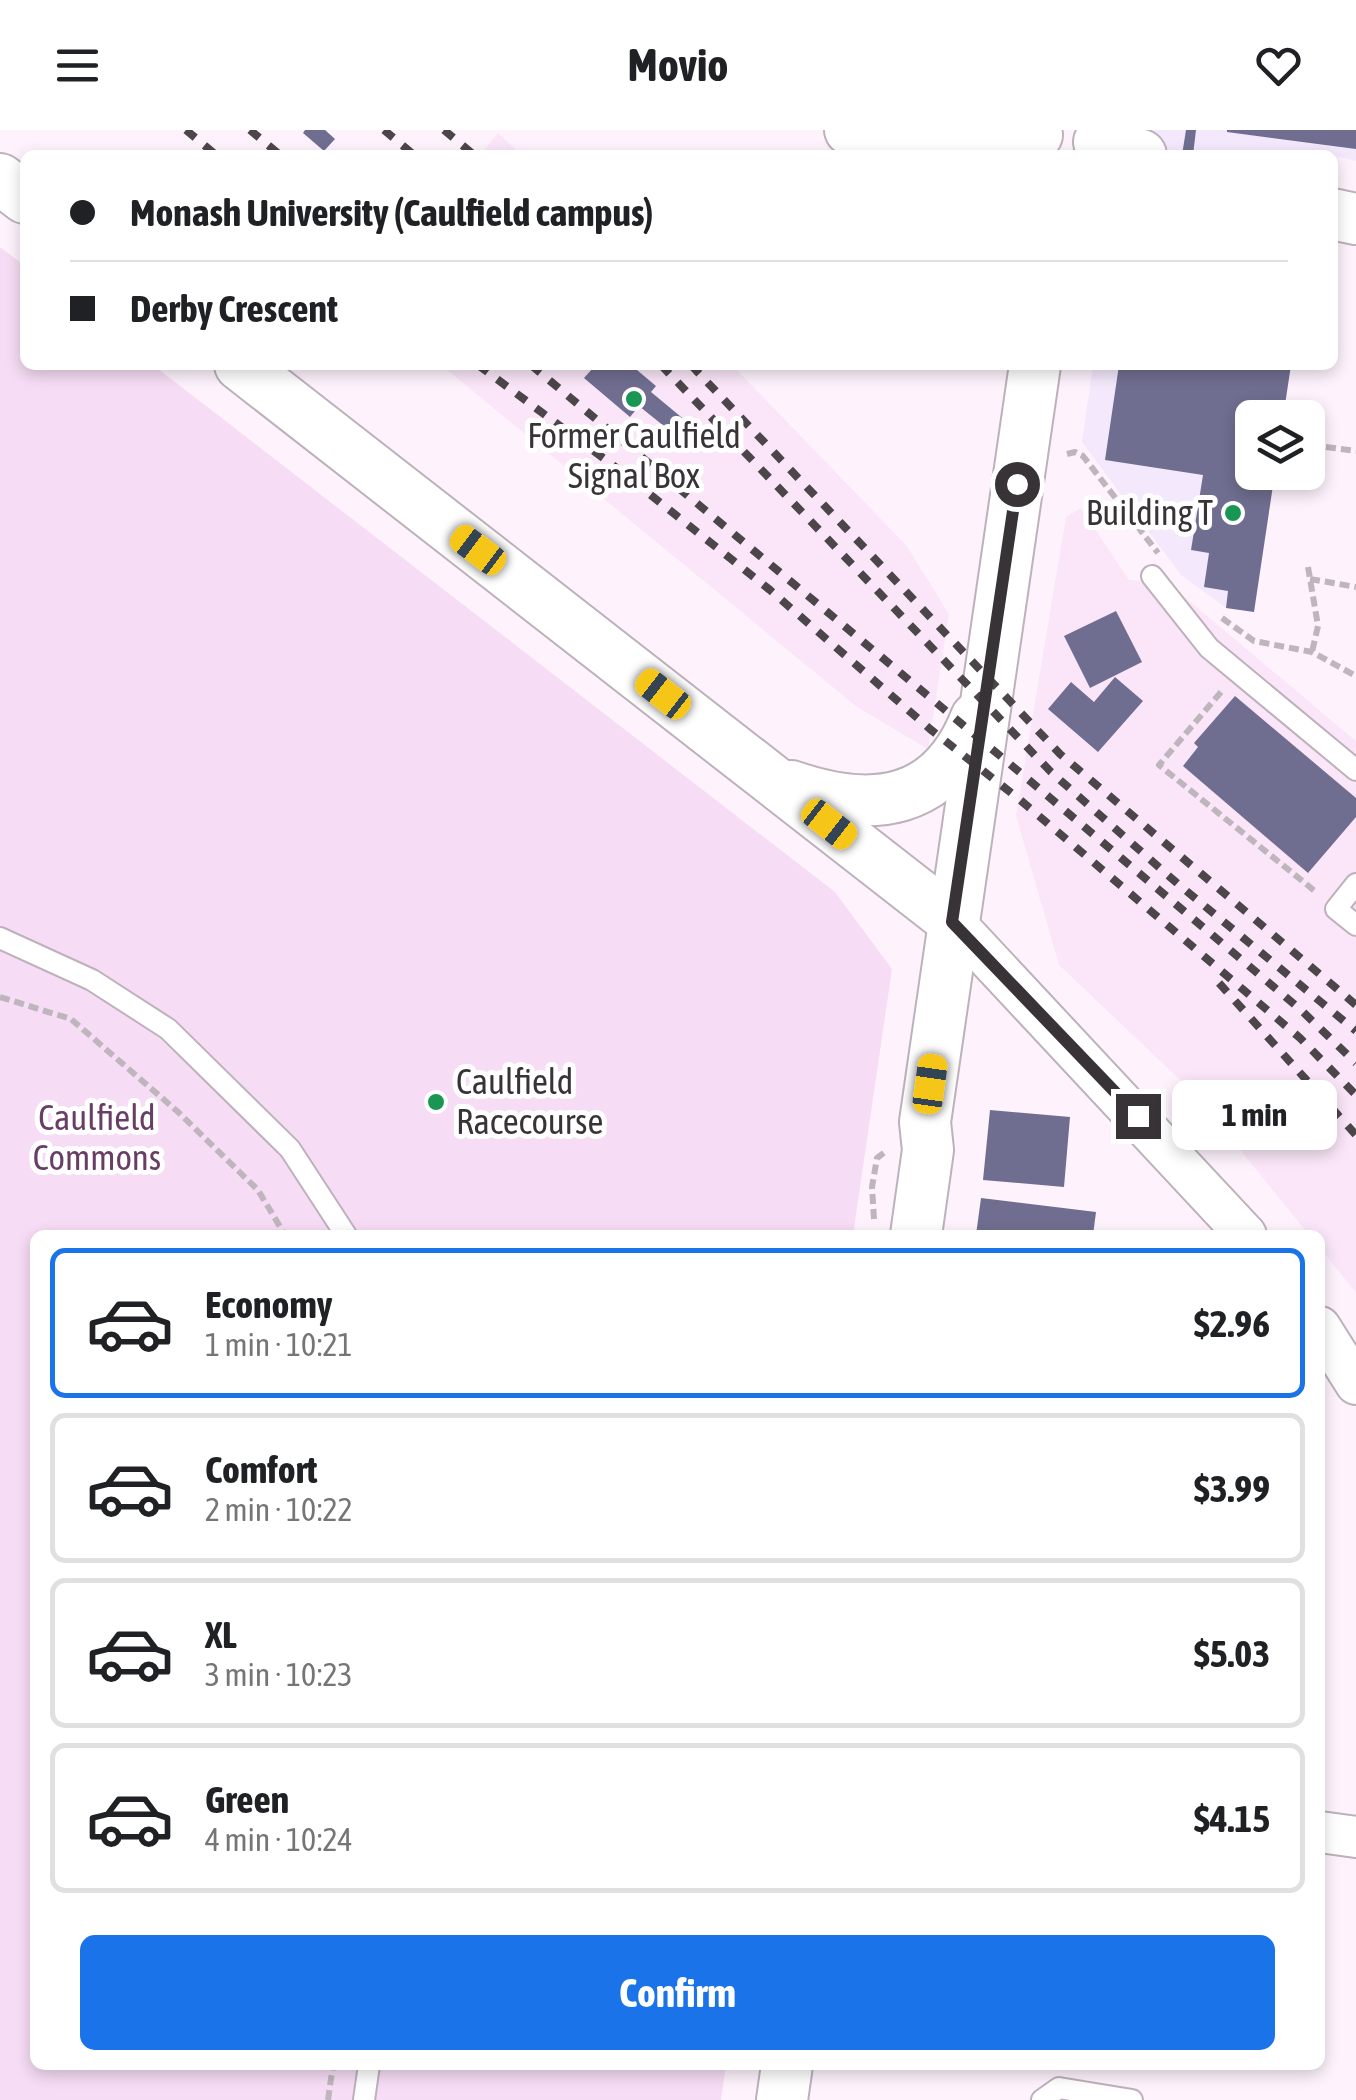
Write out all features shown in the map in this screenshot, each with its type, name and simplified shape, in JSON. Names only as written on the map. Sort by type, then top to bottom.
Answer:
[{"type":"street","points":[[860,132],[972,142],[1074,139]]},
{"type":"street","points":[[860,132],[907,150]]},
{"type":"street","points":[[0,179],[20,194]]},
{"type":"street","points":[[246,370],[952,922],[1241,1230]]},
{"type":"street","points":[[917,1230],[928,1150],[925,1122],[952,922],[1034,370]]},
{"type":"street","points":[[772,779],[852,802],[883,802],[901,797],[932,780],[956,756],[987,688]]},
{"type":"street","points":[[1325,1335],[1356,1384]]},
{"type":"street","points":[[1325,1833],[1356,1837]]},
{"type":"street","points":[[782,2100],[786,2070]]},
{"type":"lane","points":[[1152,576],[1209,648],[1356,770]]},
{"type":"lane","points":[[1356,884],[1336,909],[1356,925]]},
{"type":"lane","points":[[0,938],[92,980],[168,1029],[290,1149],[343,1230]]},
{"type":"lane","points":[[364,2100],[368,2070]]},
{"type":"lane","points":[[1042,2100],[1059,2088],[1132,2100]]},
{"type":"path","points":[[1326,447],[1356,451]]},
{"type":"path","points":[[1308,567],[1318,626],[1312,652]]},
{"type":"path","points":[[1310,580],[1356,586]]},
{"type":"path","points":[[1254,642],[1312,652],[1356,676]]},
{"type":"path","points":[[1238,672],[1159,765],[1336,909]]},
{"type":"path","points":[[0,997],[48,1010],[84,1031],[178,1111],[258,1190],[282,1230]]},
{"type":"path","points":[[872,1210],[877,1158]]},
{"type":"path","points":[[328,2100],[333,2070]]},
{"type":"shaded area","points":[[1126,130],[1356,130],[1356,161],[1338,156],[1338,150],[1124,150]]},
{"type":"shaded area","points":[[498,133],[517,150],[484,150]]},
{"type":"shaded area","points":[[447,370],[737,370],[906,545],[949,614],[928,749],[857,707]]},
{"type":"shaded area","name":"Building T","points":[[1092,370],[1290,370],[1286,400],[1235,400],[1235,490],[1272,490],[1254,612],[1226,608],[1181,575],[1082,442]]},
{"type":"shaded area","points":[[1081,508],[1129,580],[1145,581],[1161,570],[1175,589],[1356,741],[1356,1293],[1325,1254],[1325,1230],[1305,1230],[1194,1093],[1059,965],[1016,816],[1066,517]]},
{"type":"green space","name":"Caulfield Racecourse","points":[[0,247],[20,262],[20,370],[159,370],[835,892],[892,969],[854,1230],[30,1230],[30,2070],[725,2070],[721,2100],[0,2100]]},
{"type":"building","points":[[325,130],[335,139],[323,150],[303,133]]},
{"type":"building","points":[[1186,130],[1196,130],[1194,150],[1183,150]]},
{"type":"building","points":[[1356,130],[1356,149],[1227,132]]},
{"type":"building","name":"Former Caulfield Signal Box","points":[[591,370],[637,370],[656,386],[651,392],[686,421],[675,435],[639,406],[630,417],[584,378]]},
{"type":"building","name":"Building T","points":[[1118,370],[1290,370],[1286,400],[1235,400],[1235,490],[1272,490],[1254,612],[1226,608],[1228,591],[1204,587],[1209,553],[1191,550],[1203,475],[1105,460]]},
{"type":"building","points":[[1116,611],[1142,662],[1090,688],[1064,636]]},
{"type":"building","points":[[1115,677],[1143,701],[1098,752],[1048,709],[1071,682],[1094,702]]},
{"type":"building","points":[[1235,696],[1356,798],[1356,817],[1308,873],[1183,766],[1198,747],[1194,743]]},
{"type":"building","points":[[990,1110],[1070,1117],[1064,1187],[983,1180]]},
{"type":"building","points":[[981,1198],[1096,1212],[1094,1230],[977,1230]]},
{"type":"railway","points":[[186,130],[210,150]]},
{"type":"railway","points":[[250,130],[274,150]]},
{"type":"railway","points":[[384,130],[408,150]]},
{"type":"railway","points":[[444,130],[468,150]]},
{"type":"railway","points":[[485,370],[770,590],[1300,1038],[1356,1095]]},
{"type":"railway","points":[[537,370],[1301,1010],[1356,1063]]},
{"type":"railway","points":[[666,370],[1051,772],[1178,884],[1356,1031]]},
{"type":"railway","points":[[696,370],[1060,754],[1356,1005]]},
{"type":"railway","points":[[1219,983],[1356,1135]]},
{"type":"place","name":"Former Caulfield Signal Box","points":[[634,399]]},
{"type":"place","name":"Building T","points":[[1233,513]]},
{"type":"place","name":"Caulfield Racecourse","points":[[436,1102]]},
{"type":"route","points":[[1017,484],[952,922],[1138,1116]]},
{"type":"park label","name":"Caulfield Commons","points":[[97,1138]]}]
